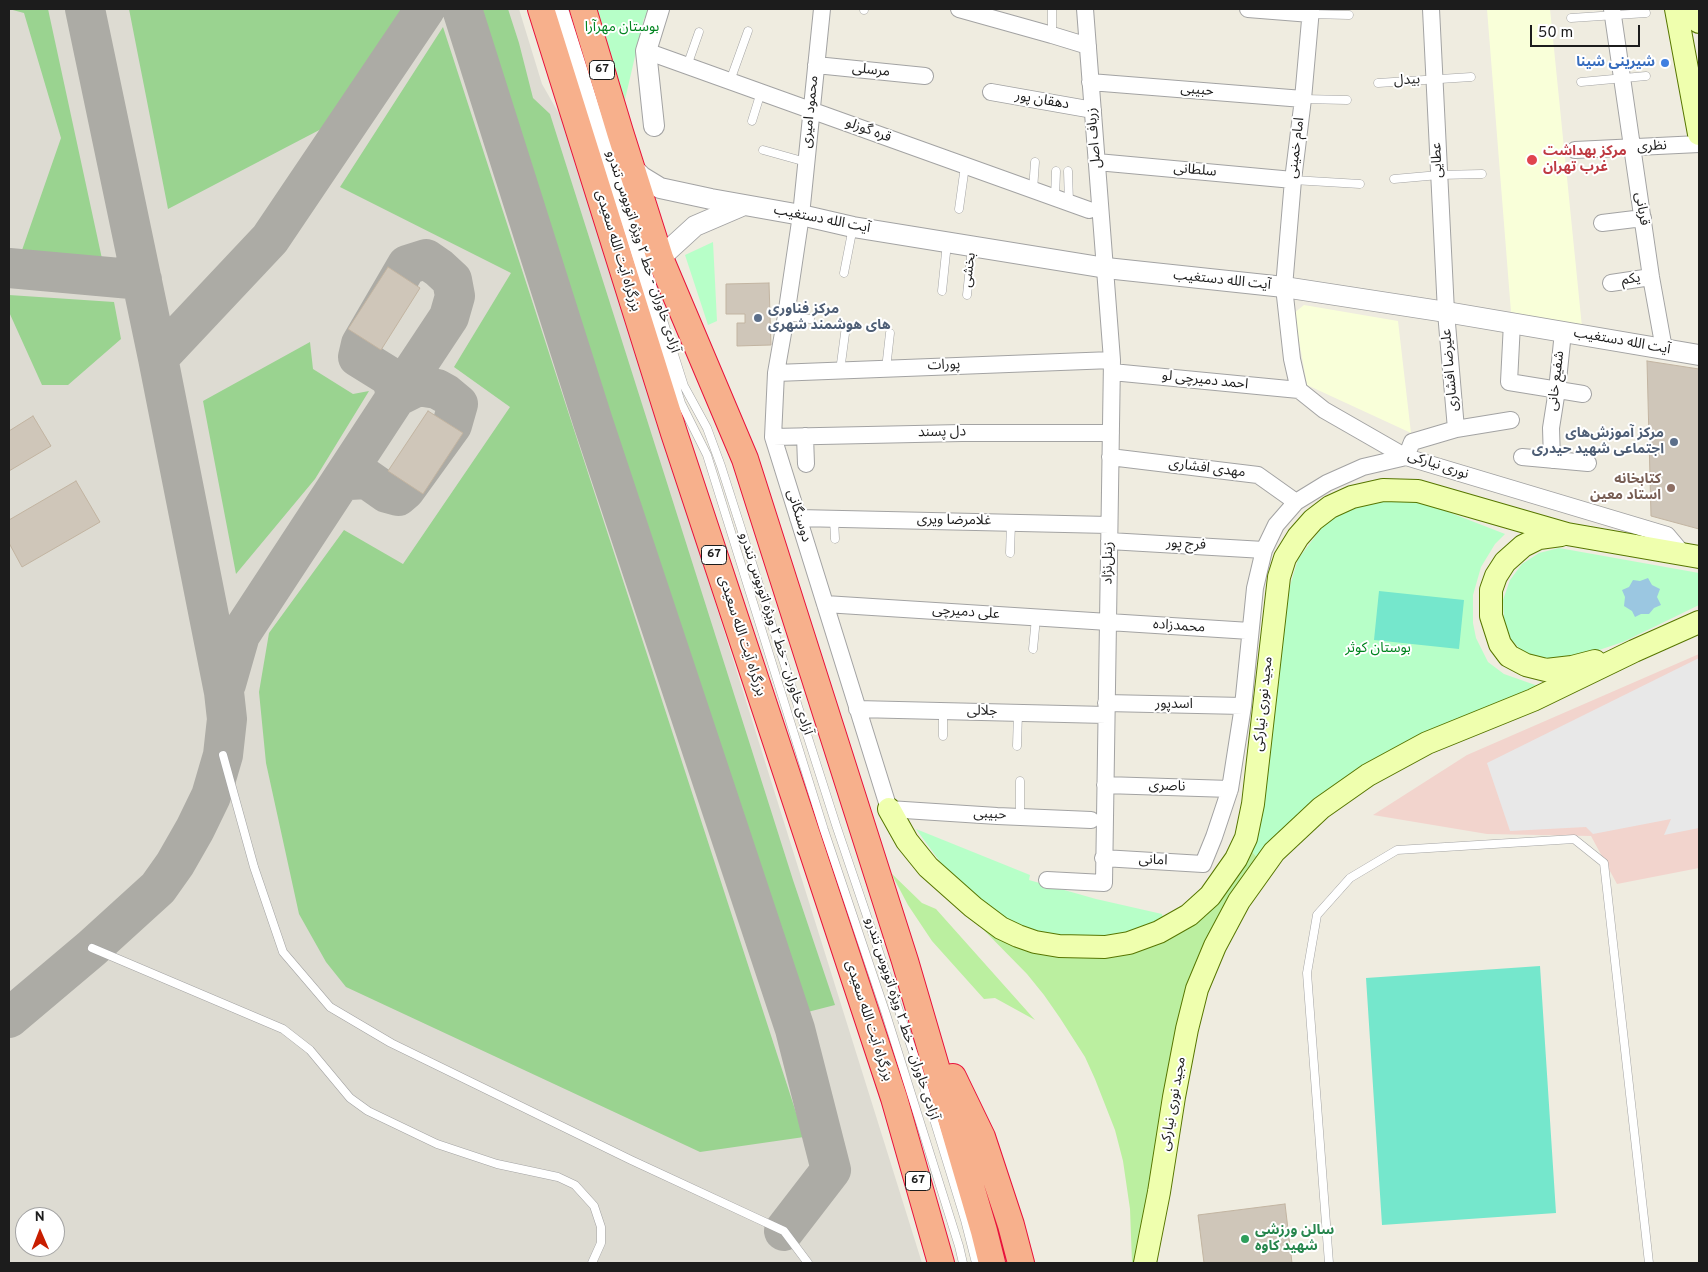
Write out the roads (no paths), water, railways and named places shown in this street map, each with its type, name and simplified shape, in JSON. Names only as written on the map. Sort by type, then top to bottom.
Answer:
[{"type":"highway","name":"بزرگراه آیت الله سعیدی","points":[[541,9],[674,433],[894,1098],[942,1263]]},
{"type":"highway","name":"67","points":[[583,9],[660,258]]},
{"type":"highway","points":[[660,258],[745,459],[917,1003],[992,1263]]},
{"type":"highway","points":[[917,1003],[982,1137],[1011,1225],[1021,1263]]},
{"type":"main road","points":[[1676,9],[1699,134]]},
{"type":"main road","points":[[1697,9],[1699,22]]},
{"type":"main road","name":"مجید نوری نیارکی","points":[[889,808],[907,841],[928,867],[973,907],[1002,928],[1035,942],[1059,946],[1080,948],[1105,947],[1129,943],[1159,932],[1189,915],[1210,896],[1236,859],[1246,838],[1253,804],[1279,577],[1285,558],[1298,537],[1313,520],[1330,508],[1352,497],[1382,490],[1418,492],[1567,534],[1694,555]]},
{"type":"main road","points":[[1567,534],[1539,538],[1524,546],[1505,562],[1496,576],[1491,590],[1491,616],[1500,644],[1509,656],[1526,665],[1546,670],[1572,667],[1634,651]]},
{"type":"main road","name":"مجید نوری نیارکی","points":[[1146,1263],[1174,1097],[1187,1029],[1198,989],[1215,946],[1239,902],[1274,852],[1322,808],[1368,775],[1427,743],[1532,700],[1699,622]]},
{"type":"street","points":[[654,126],[646,51],[659,9]]},
{"type":"street","name":"محمود امیری","points":[[801,215],[822,9]]},
{"type":"street","points":[[959,9],[1088,46]]},
{"type":"street","name":"زرباف اصل","points":[[1085,9],[1106,268]]},
{"type":"street","points":[[1248,9],[1311,11]]},
{"type":"street","name":"عطایی","points":[[1431,9],[1446,312]]},
{"type":"street","name":"امام خمینی","points":[[1284,288],[1293,180],[1311,11]]},
{"type":"street","name":"قربانی","points":[[1612,12],[1651,277],[1664,349]]},
{"type":"street","name":"قره گوزلو","points":[[646,51],[1089,210]]},
{"type":"street","name":"مرسلی","points":[[816,65],[926,76]]},
{"type":"street","name":"حبیبی","points":[[1090,82],[1303,99]]},
{"type":"street","name":"دهقان پور","points":[[991,92],[1093,110]]},
{"type":"street","name":"نظری","points":[[1575,150],[1699,144]]},
{"type":"street","name":"سلطانی","points":[[1097,162],[1293,180]]},
{"type":"street","name":"آیت الله دستغیب","points":[[631,166],[642,177],[660,188],[853,227],[1106,268],[1284,288],[1446,312],[1699,355]]},
{"type":"street","points":[[660,258],[695,226],[745,204]]},
{"type":"street","name":"دوسنگانی","points":[[801,215],[776,373],[773,437],[889,808]]},
{"type":"street","points":[[1602,223],[1643,218]]},
{"type":"street","name":"زینل‌نژاد","points":[[1047,880],[1104,884],[1112,366],[1106,268]]},
{"type":"street","name":"یکم","points":[[1611,283],[1651,277]]},
{"type":"street","points":[[1284,288],[1292,359],[1299,390]]},
{"type":"street","name":"علیرضا افشاری","points":[[1446,312],[1456,429]]},
{"type":"street","points":[[1512,323],[1509,382],[1583,394]]},
{"type":"street","name":"شفیع خانی","points":[[1552,460],[1551,428],[1563,332]]},
{"type":"street","name":"پورات","points":[[776,373],[886,369],[1112,366]]},
{"type":"street","name":"احمد دمیرچی لو","points":[[1112,366],[1299,390]]},
{"type":"street","name":"نوری نیارکی","points":[[1299,390],[1324,410],[1406,457],[1667,535],[1694,555]]},
{"type":"street","name":"علیرضا افشاری","points":[[1406,457],[1412,442],[1456,429],[1511,420]]},
{"type":"street","name":"دل پسند","points":[[773,437],[962,433],[1111,433]]},
{"type":"street","points":[[804,436],[806,464]]},
{"type":"street","name":"مهدی افشاری","points":[[1110,457],[1258,475],[1296,502]]},
{"type":"street","points":[[1230,789],[1243,706],[1256,588],[1264,550],[1276,525],[1296,502],[1327,483],[1363,468],[1406,457]]},
{"type":"street","points":[[1522,457],[1588,463]]},
{"type":"street","name":"غلامرضا ویری","points":[[798,518],[1011,523],[1109,533]]},
{"type":"street","name":"فرج پور","points":[[1109,533],[1264,550]]},
{"type":"street","name":"علی دمیرچی","points":[[825,604],[1108,622]]},
{"type":"street","name":"محمدزاده","points":[[1108,622],[1250,631]]},
{"type":"street","name":"اسدپور","points":[[1106,709],[1243,706]]},
{"type":"street","name":"جلالی","points":[[857,709],[1018,713],[1106,709]]},
{"type":"street","name":"ناصری","points":[[1105,785],[1230,789]]},
{"type":"street","name":"امانی","points":[[1103,858],[1203,864],[1230,789]]},
{"type":"street","name":"حبیبی","points":[[889,808],[1091,820]]},
{"type":"lane","name":"آزادی خاوران - خط ۲ ویژه اتوبوس تندرو","points":[[556,9],[681,403],[706,455],[824,830],[886,1014],[964,1263]]},
{"type":"lane","name":"آزادی خاوران - خط ۲ ویژه اتوبوس تندرو","points":[[564,9],[684,386],[707,428],[721,466],[824,789],[915,1058],[965,1220],[976,1263]]},
{"type":"lane","points":[[1052,9],[1052,35]]},
{"type":"lane","points":[[1311,11],[1349,15]]},
{"type":"lane","points":[[1571,18],[1612,12],[1646,13]]},
{"type":"lane","points":[[730,81],[748,31]]},
{"type":"lane","points":[[687,66],[699,32]]},
{"type":"lane","points":[[1581,82],[1646,76]]},
{"type":"lane","name":"بیدل","points":[[1378,83],[1471,77]]},
{"type":"lane","points":[[752,121],[761,92]]},
{"type":"lane","points":[[1303,99],[1347,100]]},
{"type":"lane","points":[[763,150],[806,162]]},
{"type":"lane","points":[[1033,190],[1035,162]]},
{"type":"lane","points":[[958,209],[965,166]]},
{"type":"lane","points":[[1056,171],[1062,200]]},
{"type":"lane","points":[[1062,200],[1068,171]]},
{"type":"lane","points":[[1394,179],[1482,174]]},
{"type":"lane","points":[[1293,180],[1360,184]]},
{"type":"lane","points":[[844,273],[853,227]]},
{"type":"lane","points":[[942,290],[947,242]]},
{"type":"lane","name":"بخشی","points":[[967,295],[972,246]]},
{"type":"lane","points":[[786,316],[810,319]]},
{"type":"lane","points":[[840,371],[846,326]]},
{"type":"lane","points":[[886,369],[890,333]]},
{"type":"lane","points":[[834,519],[835,539]]},
{"type":"lane","points":[[1010,553],[1011,523]]},
{"type":"lane","points":[[1033,649],[1036,618]]},
{"type":"lane","points":[[943,711],[943,736]]},
{"type":"lane","points":[[1017,746],[1018,713]]},
{"type":"lane","points":[[222,756],[254,867],[283,952],[330,1007],[392,1043],[640,1164],[784,1231],[808,1263]]},
{"type":"lane","points":[[1020,780],[1020,817]]},
{"type":"lane","points":[[1329,1263],[1307,973],[1317,915],[1350,878],[1397,850],[1574,840],[1604,863],[1649,1263]]},
{"type":"lane","points":[[92,948],[283,1029],[310,1050],[350,1098],[368,1111],[437,1144],[497,1164],[558,1177],[575,1185],[594,1206],[601,1226],[601,1243],[592,1263]]},
{"type":"water","points":[[1648,578],[1652,585],[1660,589],[1657,597],[1661,605],[1654,608],[1649,614],[1641,614],[1635,617],[1632,611],[1624,606],[1625,597],[1622,590],[1629,587],[1633,580],[1640,581]]},
{"type":"place","name":"شیرینی شینا","points":[[1665,63]]},
{"type":"place","name":"مرکز بهداشت غرب تهران","points":[[1532,160]]},
{"type":"place","name":"مرکز فناوری های هوشمند شهری","points":[[758,318]]},
{"type":"place","name":"مرکز آموزش‌های اجتماعی شهید حیدری","points":[[1674,442]]},
{"type":"place","name":"کتابخانه استاد معین","points":[[1671,488]]},
{"type":"place","name":"سالن ورزشی شهید کاوه","points":[[1245,1239]]},
{"type":"park label","name":"بوستان مهرآرا","points":[[622,28]]},
{"type":"park label","name":"بوستان کوثر","points":[[1378,649]]}]
